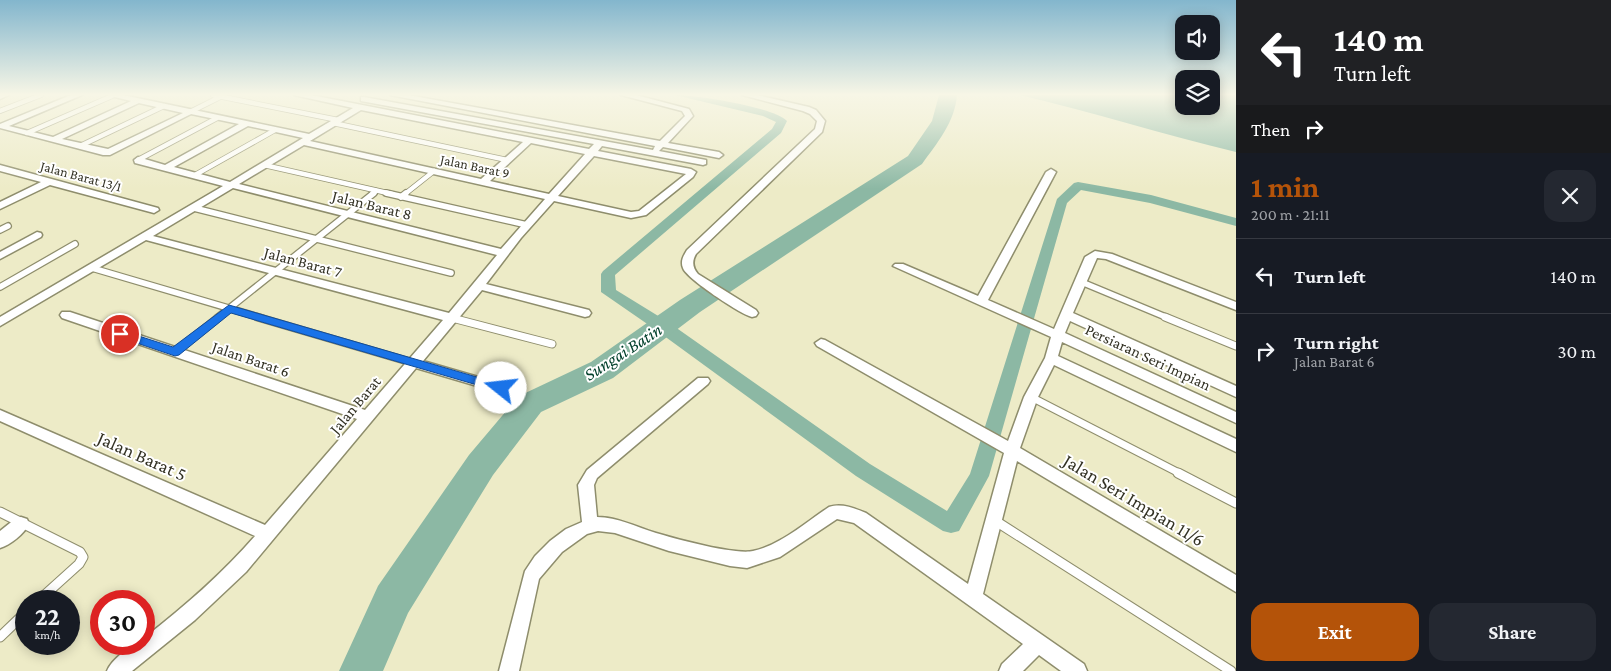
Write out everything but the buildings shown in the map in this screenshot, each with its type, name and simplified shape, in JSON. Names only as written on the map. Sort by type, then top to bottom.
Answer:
[{"type":"street","points":[[2,126],[53,140],[110,152],[161,126]]},
{"type":"street","points":[[53,140],[83,126]]},
{"type":"street","points":[[166,168],[242,126]]},
{"type":"street","name":"Jalan Barat 9","points":[[257,126],[434,171],[631,215],[642,213],[690,175],[691,172],[596,147]]},
{"type":"street","points":[[0,322],[232,186],[328,126]]},
{"type":"street","points":[[459,126],[530,140],[654,153],[703,162]]},
{"type":"street","points":[[495,126],[596,147]]},
{"type":"street","points":[[565,126],[719,155]]},
{"type":"street","points":[[654,153],[679,126]]},
{"type":"street","points":[[752,313],[707,285],[688,269],[686,263],[691,252],[821,126]]},
{"type":"street","points":[[483,182],[530,140]]},
{"type":"street","name":"Jalan Barat","points":[[117,671],[195,608],[240,566],[479,286],[527,225],[596,147]]},
{"type":"street","name":"Jalan Barat 8","points":[[138,160],[346,215],[504,253]]},
{"type":"street","name":"Jalan Barat 13/1","points":[[0,168],[154,210]]},
{"type":"street","points":[[981,302],[1051,172]]},
{"type":"street","points":[[0,206],[50,182]]},
{"type":"street","points":[[0,256],[37,235]]},
{"type":"street","name":"Jalan Barat 7","points":[[145,237],[452,318]]},
{"type":"street","points":[[973,597],[994,519],[1006,447],[1051,358],[1058,335],[1090,257],[1101,254],[1236,306]]},
{"type":"street","name":"Persiaran Seri Impian","points":[[899,266],[1058,335],[1236,418]]},
{"type":"street","points":[[479,286],[585,313]]},
{"type":"street","name":"Jalan Barat 6","points":[[66,315],[368,417]]},
{"type":"street","points":[[1066,315],[1236,392]]},
{"type":"street","name":"Jalan Seri Impian 11/6","points":[[821,343],[1006,447],[1236,584]]},
{"type":"street","points":[[1051,358],[1236,446]]},
{"type":"street","points":[[414,362],[501,388]]},
{"type":"street","points":[[590,525],[586,485],[592,474],[703,381]]},
{"type":"street","name":"Jalan Barat 5","points":[[0,415],[268,534]]},
{"type":"street","points":[[509,671],[531,577],[538,563],[562,542],[590,525],[620,528],[655,540],[730,558],[751,559],[771,552],[835,512],[848,513],[860,518],[1077,671]]},
{"type":"street","points":[[0,541],[21,524]]},
{"type":"street","points":[[1009,671],[1038,643]]},
{"type":"lane","points":[[27,133],[42,126]]},
{"type":"lane","points":[[80,146],[121,126]]},
{"type":"lane","points":[[138,160],[201,126]]},
{"type":"lane","points":[[355,126],[507,160]]},
{"type":"lane","points":[[195,176],[275,130]]},
{"type":"lane","points":[[264,166],[527,225]]},
{"type":"lane","points":[[402,197],[434,171]]},
{"type":"lane","points":[[175,352],[376,191]]},
{"type":"lane","points":[[194,208],[451,273]]},
{"type":"lane","points":[[0,230],[8,226]]},
{"type":"lane","points":[[0,287],[75,244]]},
{"type":"lane","points":[[92,268],[414,362]]},
{"type":"lane","points":[[1079,281],[1236,346]]},
{"type":"lane","points":[[452,318],[552,344]]},
{"type":"lane","points":[[1031,397],[1236,503]]},
{"type":"lane","points":[[0,512],[80,552],[83,557],[79,564],[50,590]]},
{"type":"lane","points":[[994,519],[1231,671]]},
{"type":"lane","points":[[0,637],[15,623]]},
{"type":"shaded area","points":[[1138,126],[1236,126],[1236,152],[1182,138]]},
{"type":"waterway","points":[[779,126],[777,131],[608,274],[609,292],[662,326],[863,470],[951,524],[979,476],[1061,202],[1078,186],[1151,199],[1236,222]]},
{"type":"waterway","name":"Sungai Batin","points":[[361,671],[393,600],[481,465],[530,404],[602,370],[690,306],[915,160],[938,126]]},
{"type":"route","points":[[120,334],[175,352],[229,308],[501,388]]}]
